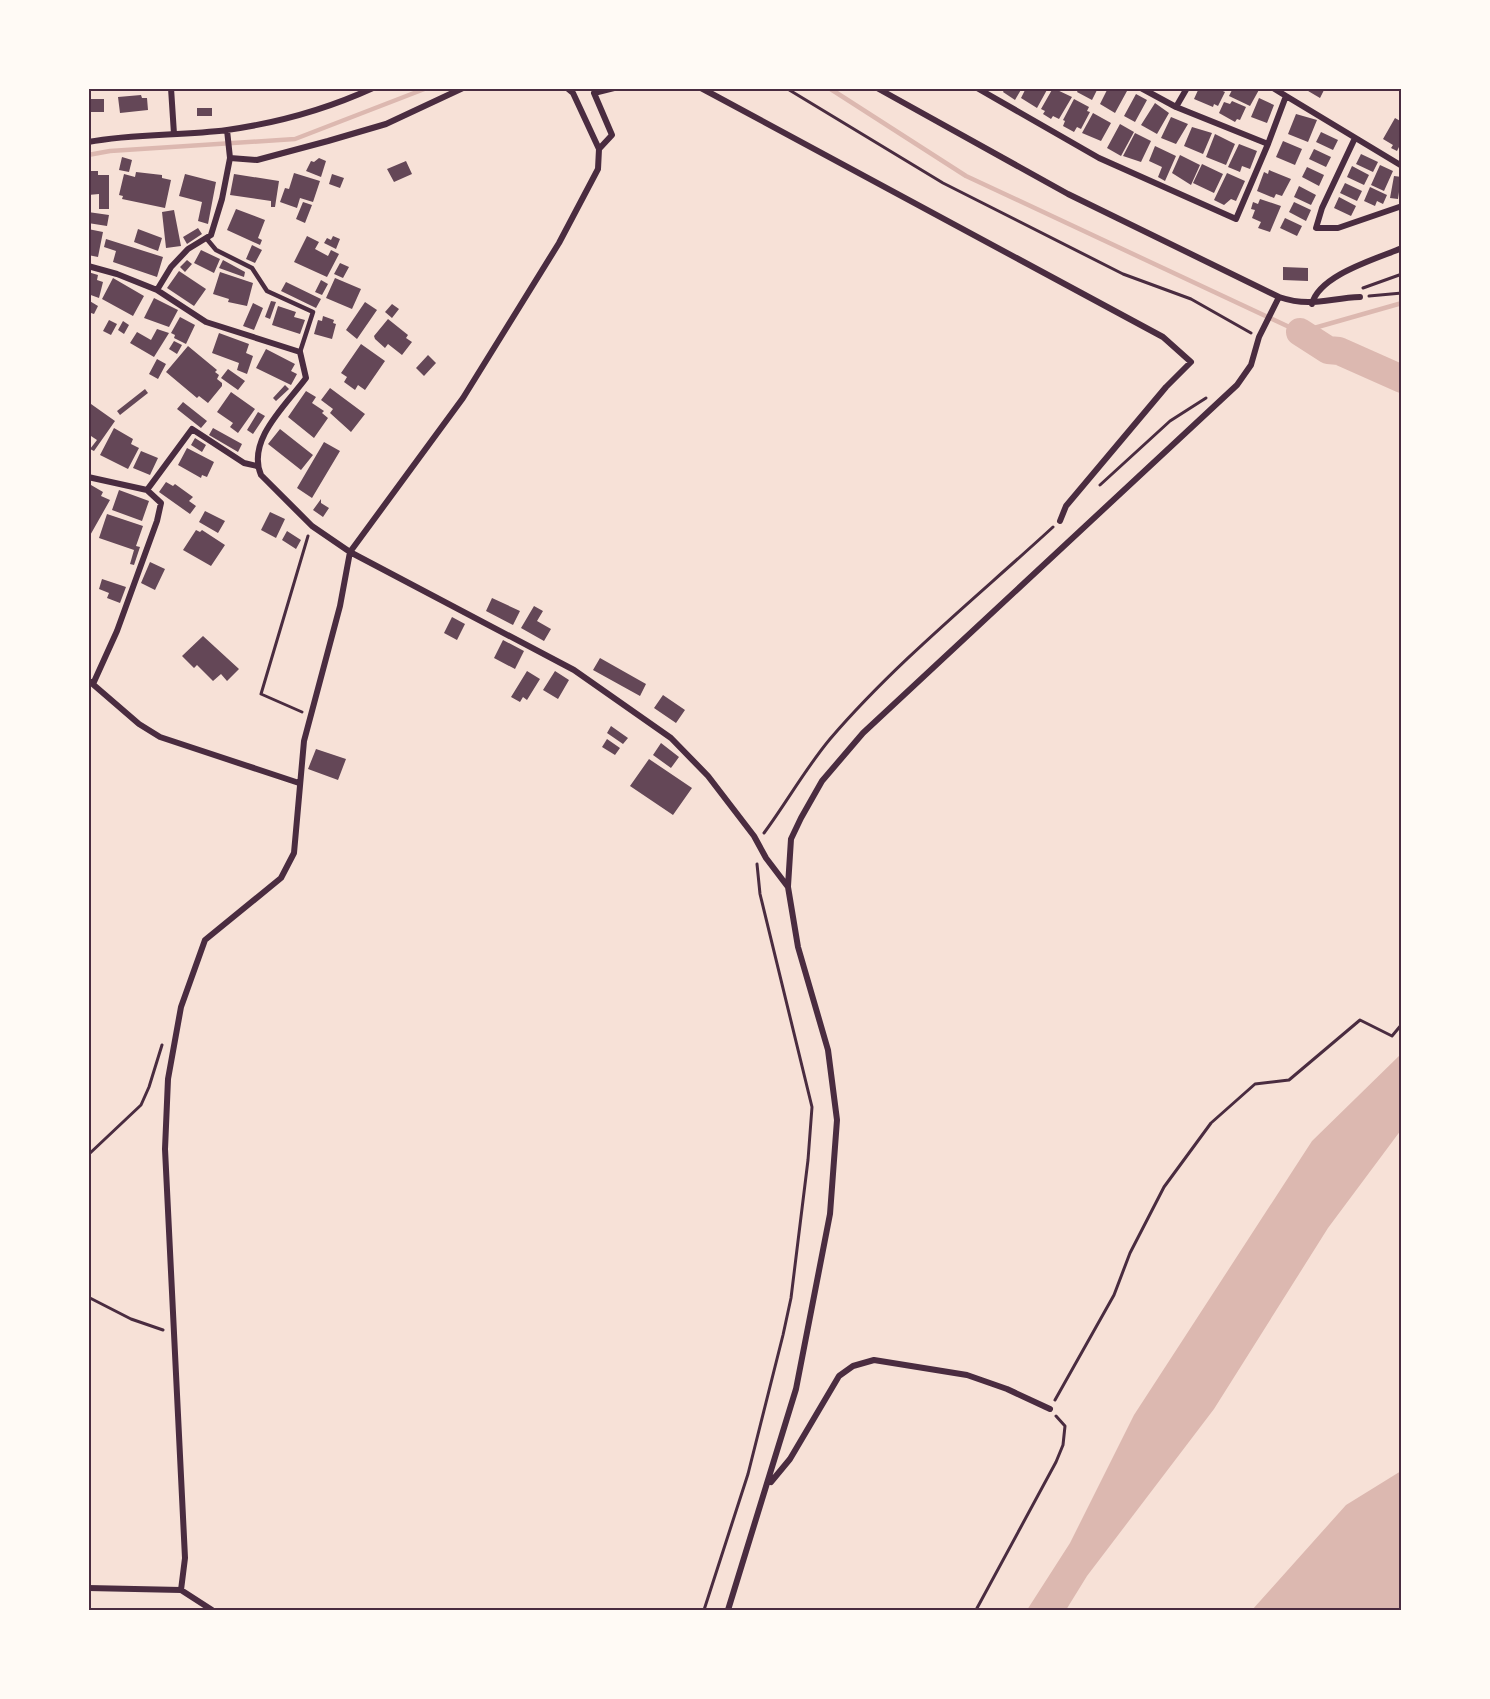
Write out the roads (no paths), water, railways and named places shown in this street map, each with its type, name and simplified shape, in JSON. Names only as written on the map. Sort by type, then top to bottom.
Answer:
[{"type":"street","points":[[171,88],[174,135]]},
{"type":"street","points":[[88,142],[114,137],[227,133],[334,106],[373,88]]},
{"type":"street","points":[[230,156],[257,160],[386,124],[463,88]]},
{"type":"street","points":[[181,1590],[186,1558],[165,1149],[172,1047],[190,979],[205,940],[281,878],[290,865],[297,837],[298,783],[311,716],[340,606],[350,552],[457,407],[559,243],[598,169],[599,149],[573,93],[567,88]]},
{"type":"street","points":[[599,149],[612,135],[594,93],[614,88]]},
{"type":"street","points":[[701,88],[1163,337],[1191,362],[1166,387],[1066,506],[1060,521]]},
{"type":"street","points":[[877,88],[1068,194],[1278,299],[1312,304],[1360,297]]},
{"type":"street","points":[[977,88],[1099,158],[1236,219],[1286,96]]},
{"type":"street","points":[[1140,88],[1176,107],[1268,144]]},
{"type":"street","points":[[1176,107],[1187,88]]},
{"type":"street","points":[[1273,88],[1401,166]]},
{"type":"street","points":[[157,290],[188,249],[211,235],[222,199],[230,156],[227,133]]},
{"type":"street","points":[[1354,138],[1316,228],[1338,228],[1401,206]]},
{"type":"street","points":[[1312,304],[1320,287],[1336,277],[1401,248]]},
{"type":"street","points":[[88,266],[157,290],[206,322],[300,352],[306,378],[277,413],[261,440],[257,466],[261,475],[312,526],[350,552],[574,670],[671,738],[708,776],[754,836],[766,858],[788,887]]},
{"type":"street","points":[[728,1611],[769,1484],[796,1389],[813,1315],[830,1214],[837,1120],[828,1050],[798,947],[788,887],[791,839],[822,781],[863,732],[1237,385],[1251,365],[1263,330],[1278,299]]},
{"type":"street","points":[[147,490],[192,429],[244,463],[257,466]]},
{"type":"street","points":[[88,477],[147,490],[161,503],[157,521],[117,631],[91,682],[139,724],[160,737],[298,783]]},
{"type":"street","points":[[769,1484],[790,1459],[839,1376],[853,1366],[874,1360],[967,1375],[1008,1389],[1050,1409]]},
{"type":"street","points":[[88,1588],[181,1590],[212,1611]]},
{"type":"lane","points":[[206,238],[216,250],[252,268],[267,291],[313,312],[300,352]]},
{"type":"waterway","points":[[88,155],[110,151],[295,139],[427,88]]},
{"type":"waterway","points":[[829,88],[966,176],[1300,332],[1402,303]]},
{"type":"waterway","points":[[1300,332],[1328,350],[1339,351],[1402,379]]}]
